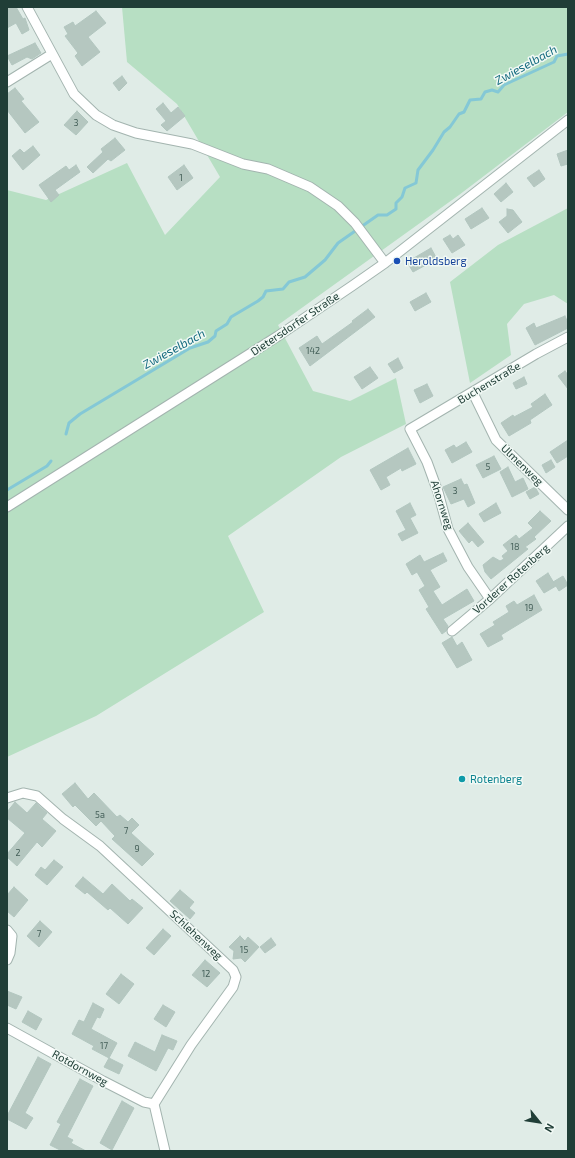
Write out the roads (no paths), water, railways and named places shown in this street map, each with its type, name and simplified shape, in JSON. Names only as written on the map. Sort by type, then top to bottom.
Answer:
[{"type":"street","points":[[27,7],[74,94],[96,115],[113,125],[136,133],[192,144],[243,164],[268,169],[310,187],[338,206],[355,223],[385,263]]},
{"type":"street","points":[[7,82],[52,54]]},
{"type":"street","name":"Dietersdorfer Straße","points":[[7,507],[278,336],[385,263],[568,120]]},
{"type":"street","name":"Buchenstraße","points":[[410,429],[473,393],[536,354],[568,337]]},
{"type":"street","name":"Ulmenweg","points":[[473,393],[496,440],[568,510]]},
{"type":"street","name":"Ahornweg","points":[[410,429],[427,462],[438,492],[448,529],[468,567],[490,600]]},
{"type":"street","name":"Vorderer Rotenberg","points":[[452,631],[490,600],[568,526]]},
{"type":"street","name":"Schlehenweg","points":[[7,798],[23,792],[37,796],[63,819],[100,846],[233,970],[236,976],[233,987],[191,1046],[154,1104]]},
{"type":"street","points":[[7,930],[12,936],[10,953],[7,960]]},
{"type":"street","name":"Rotdornweg","points":[[7,1028],[103,1081],[144,1102],[154,1104]]},
{"type":"street","points":[[154,1104],[165,1151]]},
{"type":"waterway","name":"Zwieselbach","points":[[66,434],[69,423],[80,414],[190,348],[208,342],[215,336],[216,331],[227,324],[231,317],[258,301],[263,297],[266,291],[283,289],[289,282],[305,277],[325,260],[338,243],[378,215],[387,215],[396,209],[396,203],[402,197],[405,188],[416,183],[418,170],[444,132],[450,127],[459,114],[464,112],[470,100],[481,99],[485,92],[492,90],[498,92],[504,85],[554,62],[557,56],[568,54]]},
{"type":"waterway","name":"Zwieselbach","points":[[7,490],[47,466],[51,461]]},
{"type":"place","name":"Heroldsberg","points":[[397,261]]},
{"type":"place","name":"Rotenberg","points":[[462,779]]}]
